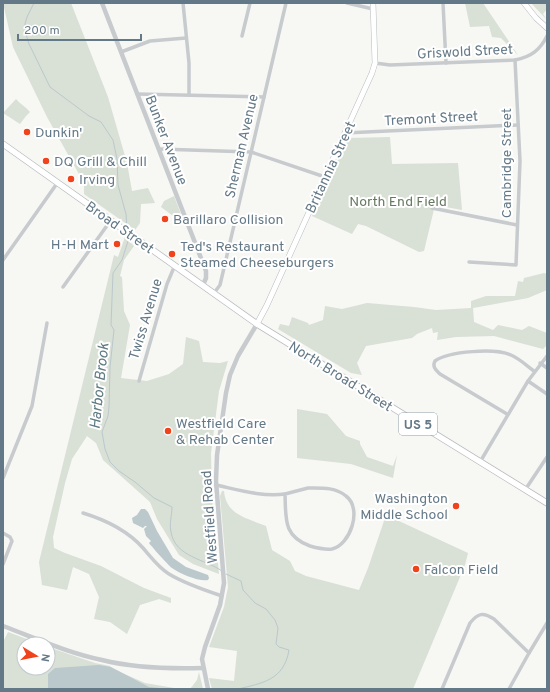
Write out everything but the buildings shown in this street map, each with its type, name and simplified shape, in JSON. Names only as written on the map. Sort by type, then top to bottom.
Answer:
[{"type":"main road","name":"Britannia Street","points":[[257,324],[369,82],[375,63],[373,3]]},
{"type":"main road","points":[[524,3],[536,18],[547,28]]},
{"type":"main road","name":"Broad Street","points":[[3,144],[257,324]]},
{"type":"main road","name":"North Broad Street","points":[[257,324],[547,503]]},
{"type":"street","name":"Bunker Avenue","points":[[102,3],[206,271],[206,278],[203,285]]},
{"type":"street","points":[[183,3],[189,63],[189,95]]},
{"type":"street","points":[[242,36],[250,3]]},
{"type":"street","name":"Sherman Avenue","points":[[214,293],[220,285],[286,3]]},
{"type":"street","points":[[347,3],[374,9]]},
{"type":"street","points":[[443,3],[446,63]]},
{"type":"street","name":"Griswold Street","points":[[375,63],[390,66],[515,60],[535,52],[547,36]]},
{"type":"street","points":[[121,52],[150,41],[186,38]]},
{"type":"street","name":"Cambridge Street","points":[[469,262],[516,265],[520,161],[515,60]]},
{"type":"street","points":[[137,94],[264,98]]},
{"type":"street","name":"Tremont Street","points":[[345,133],[518,126]]},
{"type":"street","points":[[159,149],[251,152],[325,177]]},
{"type":"street","points":[[3,260],[58,182]]},
{"type":"street","points":[[432,208],[517,225]]},
{"type":"street","points":[[63,287],[111,220]]},
{"type":"street","name":"Twiss Avenue","points":[[139,381],[167,284],[175,265]]},
{"type":"street","points":[[3,478],[32,406],[47,323]]},
{"type":"street","name":"Westfield Road","points":[[208,689],[202,662],[203,652],[222,596],[224,578],[216,485],[217,459],[229,378],[238,356],[257,324]]},
{"type":"street","points":[[508,414],[435,370],[435,361],[450,355],[469,352],[500,352],[512,355],[534,372]]},
{"type":"street","points":[[480,462],[528,381],[540,363],[547,356]]},
{"type":"street","points":[[540,363],[547,368]]},
{"type":"street","points":[[528,381],[547,394]]},
{"type":"street","points":[[525,490],[547,457]]},
{"type":"street","points":[[216,485],[272,496],[308,488],[336,490],[347,497],[353,505],[355,515],[346,537],[333,549],[323,549],[304,544],[289,532],[286,523],[285,494]]},
{"type":"street","points":[[83,513],[102,520],[124,531],[137,541],[162,569],[169,574],[222,596]]},
{"type":"street","points":[[3,533],[11,538],[11,543],[3,564]]},
{"type":"street","points":[[442,689],[470,623],[480,614],[487,615],[494,619],[529,653]]},
{"type":"street","points":[[509,689],[547,623]]},
{"type":"street","points":[[3,626],[103,661],[139,666],[203,668]]},
{"type":"green space","points":[[3,3],[71,3],[108,97],[127,163],[132,191],[148,188],[155,203],[141,204],[140,223],[135,230],[84,194],[84,183],[47,117],[13,47]]},
{"type":"green space","points":[[465,3],[483,3],[518,55],[501,38],[492,37],[489,26],[470,27]]},
{"type":"green space","points":[[531,3],[547,3],[547,9],[543,14],[547,20]]},
{"type":"green space","points":[[16,99],[30,112],[20,124],[3,113]]},
{"type":"green space","name":"North End Field","points":[[390,137],[392,164],[458,163],[462,210],[435,205],[424,251],[419,252],[366,226],[358,224],[352,234],[312,216],[348,138]]},
{"type":"green space","points":[[174,196],[185,225],[161,207],[164,201]]},
{"type":"green space","points":[[125,237],[134,246],[124,260],[120,276],[122,277],[124,311],[130,325],[121,378],[147,381],[169,374],[183,364],[186,337],[199,341],[203,362],[220,363],[228,361],[219,391],[211,453],[212,498],[219,574],[193,564],[179,555],[157,519],[150,502],[103,460],[96,443],[87,436],[72,459],[53,537],[54,548],[101,566],[144,588],[171,598],[171,603],[159,599],[140,605],[127,634],[110,622],[94,619],[99,597],[89,574],[73,567],[67,590],[42,585],[39,562],[114,255],[118,257]]},
{"type":"green space","points":[[544,273],[547,274],[547,290],[528,298],[473,308],[474,322],[493,330],[498,325],[522,330],[529,326],[547,333],[547,345],[543,349],[494,336],[456,337],[437,340],[438,332],[433,333],[432,328],[417,334],[412,338],[366,346],[357,363],[362,375],[351,373],[278,329],[280,324],[289,326],[292,317],[308,323],[309,325],[323,320],[325,306],[342,309],[367,303],[436,310],[471,308],[471,301],[486,296],[515,296],[518,281],[523,282],[524,278]]},
{"type":"green space","points":[[297,409],[327,414],[346,436],[360,441],[360,444],[367,457],[393,466],[397,455],[393,478],[351,464],[297,458]]},
{"type":"green space","name":"Falcon Field","points":[[222,491],[224,491],[226,499],[233,511],[245,518],[266,526],[272,550],[290,561],[295,571],[306,576],[359,590],[386,515],[468,553],[465,565],[413,689],[212,689],[209,678],[234,681],[237,651],[209,647],[224,607],[228,587],[220,496]]},
{"type":"green space","points":[[8,632],[19,636],[16,636],[16,676],[56,676],[56,650],[95,663],[110,666],[111,668],[145,683],[180,689],[3,689],[3,642]]},
{"type":"green space","points":[[199,672],[203,689],[190,689],[197,680]]},
{"type":"shaded area","points":[[141,509],[145,509],[148,512],[173,558],[186,567],[208,575],[208,580],[195,579],[185,575],[172,568],[164,560],[149,543],[151,541],[146,536],[144,529],[147,526],[143,528],[133,523],[132,518],[137,515]]},
{"type":"shaded area","points":[[99,665],[111,667],[149,687],[170,689],[48,689],[48,676],[56,676],[56,668]]},
{"type":"waterway","name":"Harbor Brook","points":[[34,3],[25,24],[26,34],[29,44],[50,87],[89,116],[101,122],[113,140],[117,159],[118,185],[126,214],[127,229]]},
{"type":"waterway","name":"Harbor Brook","points":[[128,236],[128,241],[122,260],[113,273],[111,325],[114,330],[110,367],[109,407],[108,416],[102,432],[105,449],[110,462],[119,471],[154,498],[172,507],[170,529],[178,547],[184,552],[222,571]]},
{"type":"waterway","name":"Harbor Brook","points":[[226,574],[241,581],[243,590],[255,603],[266,609],[275,620],[278,628],[276,644],[279,647],[289,650],[286,660],[277,674],[264,682],[238,689]]},
{"type":"place","name":"Dunkin'","points":[[27,132]]},
{"type":"place","name":"DQ Grill & Chill","points":[[46,161]]},
{"type":"place","name":"Irving","points":[[71,179]]},
{"type":"place","name":"Barillaro Collision","points":[[165,219]]},
{"type":"place","name":"H-H Mart","points":[[117,244]]},
{"type":"place","name":"Ted's Restaurant Steamed Cheeseburgers","points":[[172,254]]},
{"type":"place","name":"Westfield Care & Rehab Center","points":[[168,431]]},
{"type":"place","name":"Washington Middle School","points":[[456,506]]},
{"type":"place","name":"Falcon Field","points":[[416,569]]}]
